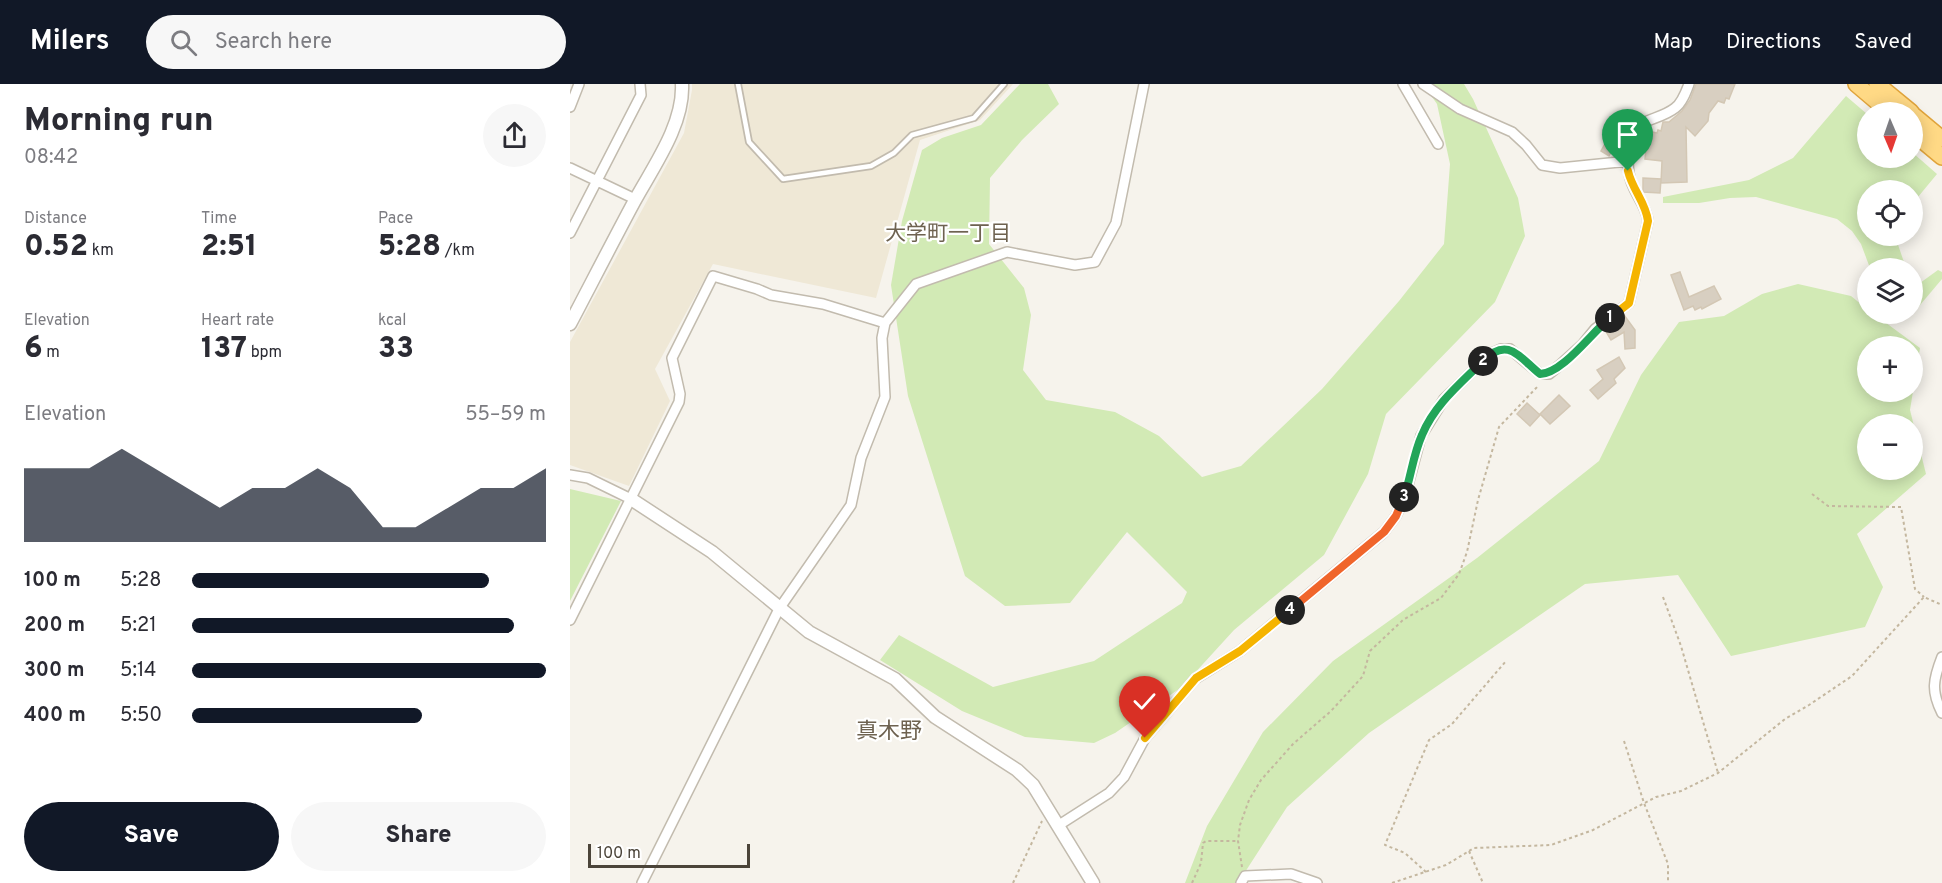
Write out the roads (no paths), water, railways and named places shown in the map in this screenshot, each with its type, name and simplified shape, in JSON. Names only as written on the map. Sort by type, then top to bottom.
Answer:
[{"type":"highway","points":[[1856,84],[1877,102]]},
{"type":"highway","points":[[1877,84],[1899,102]]},
{"type":"highway","points":[[1923,123],[1942,139]]},
{"type":"highway","points":[[1923,141],[1942,157]]},
{"type":"street","points":[[570,107],[579,84]]},
{"type":"street","points":[[570,233],[641,95],[640,84]]},
{"type":"street","points":[[570,324],[664,150],[678,115],[683,93],[682,84]]},
{"type":"street","points":[[642,883],[779,609],[851,505],[861,458],[885,397],[882,338],[885,323],[916,284],[1007,252],[1075,265],[1095,261],[1116,223],[1144,84]]},
{"type":"street","points":[[1403,84],[1438,144]]},
{"type":"street","points":[[1422,84],[1460,109],[1512,132],[1542,165],[1560,168],[1629,161]]},
{"type":"street","points":[[1059,825],[1109,793],[1124,777],[1145,738],[1196,678],[1240,651],[1384,532],[1396,516],[1405,496],[1421,436],[1432,416],[1444,399],[1490,354],[1501,349],[1510,349],[1540,374],[1549,374],[1582,345],[1595,329],[1629,303],[1648,221],[1647,213],[1631,182],[1629,161],[1632,138],[1635,129],[1640,125],[1677,108],[1689,84]]},
{"type":"street","points":[[570,168],[636,199]]},
{"type":"street","points":[[570,620],[679,402],[680,394],[672,358],[713,276],[771,295],[823,304],[885,323]]},
{"type":"street","points":[[570,475],[588,478],[631,499],[712,552],[809,632],[895,679],[935,717],[1017,770],[1033,784],[1094,883]]},
{"type":"street","points":[[1942,657],[1934,680],[1934,695],[1942,713]]},
{"type":"street","points":[[1243,880],[1291,874],[1317,883]]},
{"type":"lane","points":[[738,84],[749,142],[783,179],[871,166],[894,153],[912,135],[974,118],[1004,84]]},
{"type":"district","name":"大学町一丁目","points":[[948,233]]},
{"type":"district","name":"真木野","points":[[889,730]]}]
